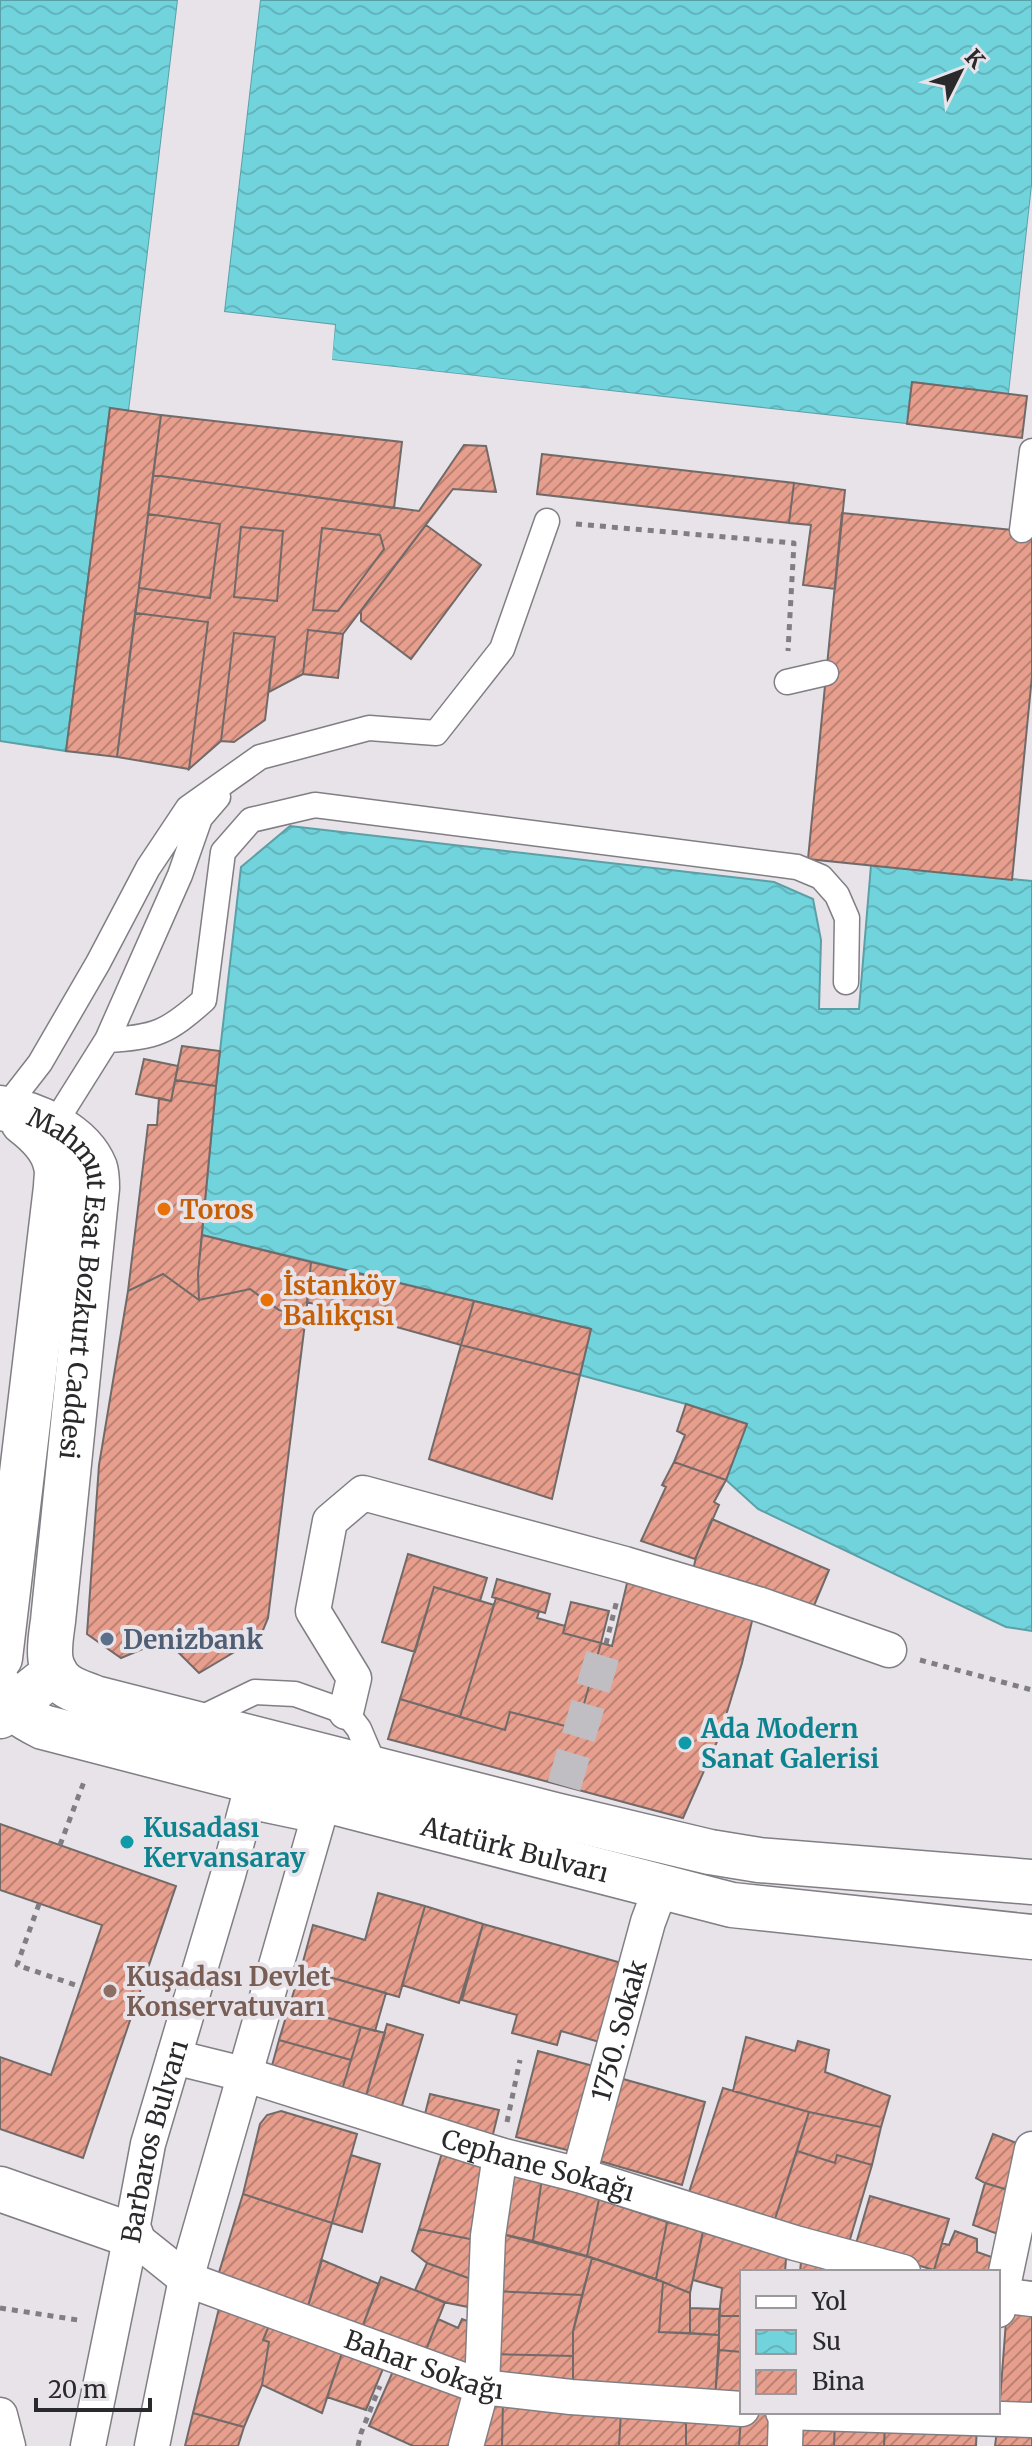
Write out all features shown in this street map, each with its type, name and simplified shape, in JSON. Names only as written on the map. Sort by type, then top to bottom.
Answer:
[{"type":"main road","name":"Mahmut Esat Bozkurt Caddesi","points":[[2,1108],[37,1118],[80,1147],[95,1168],[97,1188],[48,1655],[55,1672]]},
{"type":"main road","name":"Mahmut Esat Bozkurt Caddesi","points":[[0,1658],[4,1586],[57,1165],[37,1133],[2,1108]]},
{"type":"main road","points":[[4,1704],[55,1672]]},
{"type":"main road","name":"Atatürk Bulvarı","points":[[55,1672],[66,1685],[95,1698],[710,1852],[759,1860],[1032,1882]]},
{"type":"main road","name":"Atatürk Bulvarı","points":[[4,1704],[43,1727],[661,1887],[704,1911],[732,1905],[1032,1937]]},
{"type":"main road","points":[[0,2189],[131,2235]]},
{"type":"street","points":[[346,1712],[354,1678],[313,1611],[330,1521],[363,1493],[625,1564],[761,1605],[889,1650]]},
{"type":"street","name":"Barbaros Bulvarı","points":[[88,2446],[148,2144],[248,1801],[319,1816],[186,2279],[152,2446]]},
{"type":"street","name":"1750. Sokak","points":[[579,2175],[648,1922],[661,1887]]},
{"type":"street","name":"Cephane Sokağı","points":[[174,2057],[243,2074],[500,2155],[579,2175],[794,2258],[887,2270]]},
{"type":"street","points":[[1007,2300],[1032,2149]]},
{"type":"street","points":[[466,2446],[482,2387],[488,2236],[500,2155]]},
{"type":"street","name":"Bahar Sokağı","points":[[131,2235],[186,2279],[482,2387],[571,2397],[740,2409]]},
{"type":"street","points":[[785,2414],[785,2446]]},
{"type":"street","points":[[813,2414],[984,2426],[1032,2420]]},
{"type":"street","points":[[0,2415],[8,2446]]},
{"type":"lane","points":[[1022,530],[1032,451]]},
{"type":"lane","points":[[2,1108],[40,1063],[148,868],[188,808],[260,757],[369,728],[436,733],[502,649],[547,521]]},
{"type":"lane","points":[[787,682],[826,673]]},
{"type":"lane","points":[[53,1126],[107,1040],[180,875],[200,818],[242,769]]},
{"type":"lane","points":[[107,1040],[143,1038],[178,1023],[204,1000],[223,852],[251,820],[315,805],[797,867],[821,877],[837,895],[847,918],[846,982]]},
{"type":"lane","points":[[194,1722],[255,1692],[295,1694],[346,1712],[359,1729],[376,1769]]},
{"type":"path","points":[[547,521],[794,543],[787,682]]},
{"type":"path","points":[[606,1644],[625,1564]]},
{"type":"path","points":[[889,1650],[1032,1690]]},
{"type":"path","points":[[60,1845],[99,1742]]},
{"type":"path","points":[[39,1904],[17,1965],[81,1987]]},
{"type":"path","points":[[500,2155],[520,2060]]},
{"type":"path","points":[[0,2308],[113,2325]]},
{"type":"path","points":[[358,2446],[393,2356]]},
{"type":"water","points":[[0,0],[178,0],[129,411],[110,408],[66,751],[0,741]]},
{"type":"water","points":[[260,0],[1032,0],[1032,185],[1009,394],[912,382],[907,424],[331,360],[335,325],[224,312]]},
{"type":"water","points":[[290,826],[774,882],[813,899],[821,940],[819,1009],[859,1009],[871,865],[1032,881],[1032,1631],[1006,1627],[758,1509],[726,1480],[747,1424],[580,1375],[591,1329],[202,1235],[241,867]]},
{"type":"pier","points":[[178,0],[182,0],[133,411],[129,411]]},
{"type":"pier","points":[[256,0],[260,0],[224,312],[335,325],[332,360],[906,424],[912,382],[1009,393],[1032,185],[1032,221],[1012,396],[915,386],[911,425],[907,428],[331,364],[327,360],[330,328],[221,314]]},
{"type":"building","points":[[912,382],[1027,396],[1022,438],[907,424]]},
{"type":"building","points":[[110,408],[161,415],[117,757],[66,751]]},
{"type":"building","points":[[161,415],[402,442],[394,508],[153,475]]},
{"type":"building","points":[[464,445],[486,446],[496,492],[453,489],[343,634],[308,630],[303,674],[269,692],[275,637],[234,633],[221,741],[189,769],[208,622],[135,613],[139,588],[210,598],[220,524],[148,514],[153,475],[419,511]]},
{"type":"building","points":[[542,454],[794,483],[789,523],[537,494]]},
{"type":"building","points":[[794,483],[845,490],[835,589],[803,585],[811,525],[789,523]]},
{"type":"building","points":[[842,513],[1032,532],[1032,676],[1012,880],[808,859]]},
{"type":"building","points":[[148,514],[220,524],[210,598],[139,588]]},
{"type":"building","points":[[426,525],[481,565],[411,659],[361,621],[361,611]]},
{"type":"building","points":[[241,527],[283,531],[277,601],[234,597]]},
{"type":"building","points":[[322,528],[380,535],[384,549],[338,611],[313,610]]},
{"type":"building","points":[[135,613],[208,622],[189,769],[117,757]]},
{"type":"building","points":[[308,630],[343,634],[338,678],[303,674]]},
{"type":"building","points":[[234,633],[275,637],[265,720],[234,742],[221,741]]},
{"type":"building","points":[[182,1046],[220,1051],[216,1086],[175,1080]]},
{"type":"building","points":[[144,1059],[178,1066],[171,1101],[136,1094]]},
{"type":"building","points":[[175,1080],[216,1086],[198,1274],[199,1300],[163,1274],[128,1291],[148,1125],[157,1125],[159,1098],[171,1101]]},
{"type":"building","points":[[202,1235],[311,1262],[306,1315],[279,1310],[250,1289],[199,1300]]},
{"type":"building","points":[[311,1262],[474,1301],[461,1345],[307,1302]]},
{"type":"building","points":[[163,1274],[199,1300],[250,1289],[279,1310],[306,1315],[268,1618],[261,1635],[241,1643],[236,1651],[199,1673],[170,1644],[152,1645],[121,1658],[87,1634],[99,1465],[128,1291]]},
{"type":"building","points":[[474,1301],[591,1329],[580,1375],[461,1345]]},
{"type":"building","points":[[461,1345],[580,1375],[552,1499],[429,1459]]},
{"type":"building","points":[[686,1404],[747,1424],[726,1480],[674,1462],[685,1435],[677,1431]]},
{"type":"building","points":[[674,1462],[726,1480],[714,1502],[719,1505],[695,1559],[641,1541]]},
{"type":"building","points":[[712,1519],[829,1570],[813,1608],[692,1575]]},
{"type":"building","points":[[408,1554],[487,1578],[480,1601],[434,1587],[415,1652],[382,1642]]},
{"type":"building","points":[[497,1579],[550,1594],[545,1613],[492,1597]]},
{"type":"building","points":[[628,1579],[753,1617],[720,1735],[683,1818],[388,1739],[400,1699],[505,1730],[510,1712],[577,1729],[601,1643],[612,1646]]},
{"type":"building","points":[[434,1587],[494,1605],[460,1717],[400,1699]]},
{"type":"building","points":[[496,1598],[539,1612],[537,1618],[565,1626],[563,1633],[601,1643],[577,1729],[510,1712],[505,1730],[460,1717]]},
{"type":"building","points":[[571,1602],[609,1611],[601,1643],[563,1633]]},
{"type":"building","name":"Kuşadası Devlet Konservatuvarı","points":[[0,1824],[176,1886],[83,2158],[0,2129],[0,2057],[51,2075],[102,1925],[0,1890]]},
{"type":"building","points":[[378,1893],[425,1906],[399,1997],[301,1969],[313,1925],[365,1940]]},
{"type":"building","points":[[425,1906],[483,1924],[459,2003],[402,1985]]},
{"type":"building","points":[[483,1924],[625,1964],[603,2043],[561,2031],[557,2045],[512,2033],[517,2015],[462,2000]]},
{"type":"building","points":[[301,1969],[386,1993],[375,2031],[289,2007]]},
{"type":"building","points":[[289,2007],[361,2027],[351,2060],[279,2040]]},
{"type":"building","points":[[387,2024],[423,2035],[401,2109],[365,2099]]},
{"type":"building","points":[[361,2027],[385,2033],[365,2099],[341,2093]]},
{"type":"building","points":[[746,2037],[795,2051],[798,2041],[829,2050],[825,2072],[890,2096],[881,2127],[809,2112],[733,2091]]},
{"type":"building","points":[[279,2040],[351,2060],[341,2093],[270,2073]]},
{"type":"building","points":[[538,2051],[597,2067],[575,2152],[516,2137]]},
{"type":"building","points":[[616,2077],[705,2102],[682,2185],[593,2159]]},
{"type":"building","points":[[723,2088],[809,2112],[774,2222],[688,2195]]},
{"type":"building","points":[[430,2094],[499,2110],[492,2138],[424,2118]]},
{"type":"building","points":[[281,2111],[357,2134],[332,2223],[243,2194],[260,2124],[267,2115]]},
{"type":"building","points":[[809,2112],[881,2127],[872,2165],[837,2155],[835,2163],[797,2151]]},
{"type":"building","points":[[993,2134],[1030,2148],[1018,2193],[976,2178]]},
{"type":"building","points":[[797,2151],[835,2163],[837,2155],[872,2165],[848,2246],[774,2222]]},
{"type":"building","points":[[442,2153],[485,2165],[480,2241],[419,2229]]},
{"type":"building","points":[[351,2155],[380,2164],[362,2232],[332,2223]]},
{"type":"building","points":[[506,2167],[542,2178],[533,2241],[498,2233]]},
{"type":"building","points":[[542,2178],[600,2195],[587,2256],[533,2241]]},
{"type":"building","points":[[985,2183],[1018,2193],[1006,2237],[973,2225]]},
{"type":"building","points":[[243,2194],[332,2223],[306,2313],[217,2279]]},
{"type":"building","points":[[870,2196],[949,2219],[934,2270],[855,2247]]},
{"type":"building","points":[[599,2199],[667,2222],[656,2279],[587,2256]]},
{"type":"building","points":[[667,2222],[703,2231],[690,2293],[656,2279]]},
{"type":"building","points":[[705,2222],[787,2246],[785,2270],[740,2270],[740,2316],[719,2316],[722,2288],[693,2280]]},
{"type":"building","points":[[419,2229],[480,2241],[482,2283],[427,2263],[412,2251]]},
{"type":"building","points":[[955,2231],[977,2239],[977,2252],[1000,2260],[998,2270],[934,2270],[942,2243],[949,2245]]},
{"type":"building","points":[[498,2233],[592,2258],[582,2295],[492,2291]]},
{"type":"building","points":[[802,2252],[849,2270],[800,2270]]},
{"type":"building","points":[[592,2258],[663,2282],[659,2332],[719,2335],[715,2398],[573,2393],[573,2332]]},
{"type":"building","points":[[322,2260],[379,2284],[360,2333],[306,2313]]},
{"type":"building","points":[[427,2263],[482,2283],[478,2309],[443,2302],[415,2290]]},
{"type":"building","points":[[381,2277],[445,2302],[422,2360],[360,2333]]},
{"type":"building","points":[[663,2282],[690,2293],[690,2333],[659,2332]]},
{"type":"building","points":[[492,2291],[582,2295],[573,2331],[573,2356],[492,2354]]},
{"type":"building","points":[[221,2300],[271,2321],[263,2340],[269,2342],[262,2385],[244,2427],[193,2413]]},
{"type":"building","points":[[690,2308],[720,2309],[719,2335],[690,2333]]},
{"type":"building","points":[[1007,2308],[1032,2310],[1032,2414],[1000,2413]]},
{"type":"building","points":[[719,2316],[740,2316],[740,2352],[719,2350]]},
{"type":"building","points":[[438,2319],[458,2328],[462,2319],[480,2326],[475,2376],[422,2360]]},
{"type":"building","points":[[271,2321],[345,2344],[322,2413],[262,2385],[269,2342],[263,2340]]},
{"type":"building","points":[[345,2344],[387,2359],[366,2410],[327,2397]]},
{"type":"building","points":[[719,2350],[740,2352],[740,2400],[715,2398]]},
{"type":"building","points":[[492,2354],[573,2356],[573,2393],[489,2383]]},
{"type":"building","points":[[397,2362],[470,2394],[455,2446],[413,2446],[369,2426]]},
{"type":"building","points":[[489,2399],[503,2401],[502,2446],[475,2446]]},
{"type":"building","points":[[503,2401],[621,2412],[619,2446],[502,2446]]},
{"type":"building","points":[[686,2407],[686,2446],[619,2446],[621,2412]]},
{"type":"building","points":[[193,2413],[244,2427],[238,2446],[185,2446]]},
{"type":"building","points":[[749,2414],[780,2415],[779,2446],[739,2446],[741,2418]]},
{"type":"building","points":[[686,2415],[741,2418],[739,2446],[686,2446]]},
{"type":"building","points":[[835,2419],[885,2421],[884,2446],[834,2446]]},
{"type":"building","points":[[798,2421],[835,2423],[834,2446],[797,2446]]},
{"type":"building","points":[[998,2423],[1032,2425],[1032,2446],[995,2446]]},
{"type":"building","points":[[977,2424],[976,2446],[884,2446],[885,2428]]},
{"type":"tunnel","points":[[564,1786],[606,1644]]},
{"type":"place","name":"Toros","points":[[164,1209]]},
{"type":"place","name":"İstanköy Balıkçısı","points":[[267,1300]]},
{"type":"place","name":"Denizbank","points":[[107,1639]]},
{"type":"place","name":"Ada Modern Sanat Galerisi","points":[[685,1743]]},
{"type":"place","name":"Kusadası Kervansaray","points":[[127,1842]]},
{"type":"place","name":"Kuşadası Devlet Konservatuvarı","points":[[110,1991]]}]
